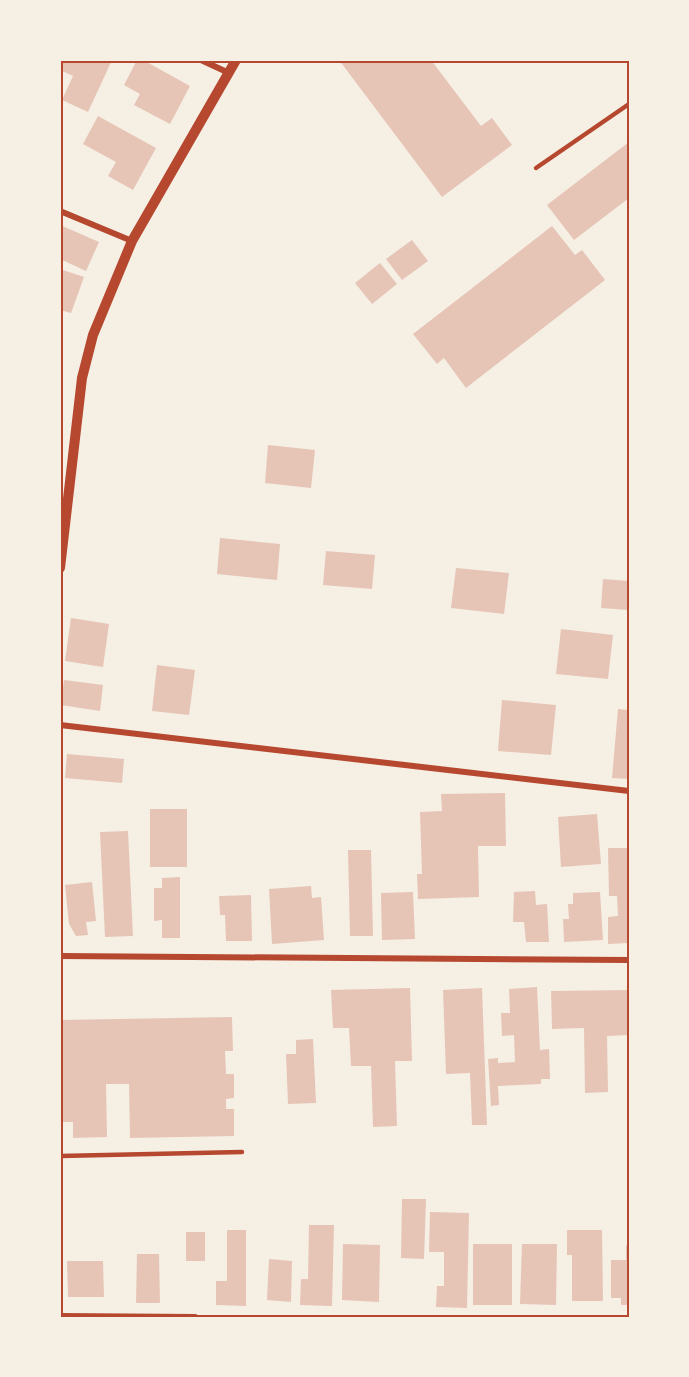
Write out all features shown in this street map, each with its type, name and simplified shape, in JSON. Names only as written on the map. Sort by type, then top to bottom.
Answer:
[{"type":"street","points":[[201,60],[229,73]]},
{"type":"street","points":[[60,568],[82,378],[93,335],[132,241],[236,60]]},
{"type":"street","points":[[60,211],[132,241]]},
{"type":"street","points":[[60,725],[629,791]]},
{"type":"street","points":[[60,956],[629,960]]},
{"type":"street","points":[[60,1316],[195,1317]]},
{"type":"lane","points":[[536,168],[629,104]]},
{"type":"lane","points":[[60,1156],[242,1152]]},
{"type":"building","points":[[60,60],[112,60],[88,112],[62,100],[73,76],[60,70]]},
{"type":"building","points":[[137,60],[143,60],[190,86],[170,124],[134,105],[140,94],[124,85]]},
{"type":"building","points":[[339,60],[431,60],[481,126],[492,118],[512,145],[442,197]]},
{"type":"building","points":[[98,116],[156,148],[133,190],[108,176],[116,162],[83,144]]},
{"type":"building","points":[[629,142],[629,198],[574,240],[547,205]]},
{"type":"building","points":[[60,225],[99,242],[86,271],[60,259]]},
{"type":"building","points":[[552,226],[575,255],[582,250],[605,280],[466,388],[444,358],[437,364],[413,334]]},
{"type":"building","points":[[412,240],[428,261],[402,280],[386,259]]},
{"type":"building","points":[[380,263],[397,284],[372,304],[355,283]]},
{"type":"building","points":[[60,269],[84,277],[71,313],[60,310]]},
{"type":"building","points":[[268,445],[315,450],[311,488],[265,483]]},
{"type":"building","points":[[220,538],[280,544],[277,580],[217,574]]},
{"type":"building","points":[[326,551],[375,555],[372,589],[323,585]]},
{"type":"building","points":[[456,568],[509,573],[504,614],[451,608]]},
{"type":"building","points":[[603,579],[629,581],[629,610],[601,608]]},
{"type":"building","points":[[71,618],[109,624],[103,667],[65,661]]},
{"type":"building","points":[[561,629],[613,635],[608,679],[556,674]]},
{"type":"building","points":[[157,665],[195,670],[189,715],[152,711]]},
{"type":"building","points":[[64,680],[103,685],[100,711],[61,705]]},
{"type":"building","points":[[502,700],[556,705],[551,755],[498,751]]},
{"type":"building","points":[[618,709],[629,710],[629,779],[612,778]]},
{"type":"building","points":[[67,754],[124,759],[122,783],[65,778]]},
{"type":"building","points":[[505,793],[506,846],[478,846],[479,897],[418,899],[417,874],[422,874],[420,812],[442,811],[441,794]]},
{"type":"building","points":[[150,809],[187,809],[187,867],[150,867]]},
{"type":"building","points":[[597,814],[601,864],[561,867],[558,817]]},
{"type":"building","points":[[128,831],[133,936],[105,937],[100,832]]},
{"type":"building","points":[[608,848],[629,848],[629,943],[608,944],[608,917],[618,916],[617,896],[609,896]]},
{"type":"building","points":[[348,850],[371,850],[373,936],[350,936]]},
{"type":"building","points":[[180,877],[180,938],[162,938],[162,920],[154,921],[154,888],[162,888],[162,878]]},
{"type":"building","points":[[92,882],[96,921],[86,922],[88,935],[76,936],[69,924],[65,885]]},
{"type":"building","points":[[311,886],[312,898],[321,897],[324,940],[272,944],[269,889]]},
{"type":"building","points":[[535,891],[536,905],[547,904],[549,942],[526,942],[524,922],[513,922],[514,892]]},
{"type":"building","points":[[413,892],[415,939],[382,940],[381,893]]},
{"type":"building","points":[[600,892],[603,940],[564,942],[563,919],[569,919],[568,904],[573,904],[573,893]]},
{"type":"building","points":[[251,895],[252,941],[226,941],[225,915],[220,915],[219,896]]},
{"type":"building","points":[[537,987],[540,1050],[549,1049],[550,1079],[541,1079],[541,1084],[498,1086],[499,1105],[491,1106],[488,1059],[498,1058],[498,1063],[515,1062],[514,1035],[502,1036],[501,1013],[510,1013],[509,989]]},
{"type":"building","points":[[410,988],[412,1061],[395,1061],[397,1126],[373,1127],[371,1066],[351,1066],[349,1028],[333,1028],[331,990]]},
{"type":"building","points":[[482,988],[487,1125],[472,1125],[470,1073],[446,1074],[443,990]]},
{"type":"building","points":[[629,990],[629,1035],[607,1036],[608,1092],[585,1093],[584,1028],[552,1029],[551,991]]},
{"type":"building","points":[[232,1017],[233,1051],[225,1051],[226,1074],[234,1074],[234,1098],[226,1099],[226,1109],[234,1109],[234,1136],[130,1138],[129,1084],[106,1084],[107,1137],[73,1138],[73,1122],[60,1122],[60,1020]]},
{"type":"building","points":[[313,1039],[316,1103],[288,1104],[286,1054],[296,1054],[296,1040]]},
{"type":"building","points":[[402,1199],[426,1199],[424,1259],[401,1258]]},
{"type":"building","points":[[430,1212],[469,1213],[467,1308],[436,1307],[437,1286],[444,1286],[444,1252],[429,1252]]},
{"type":"building","points":[[309,1225],[334,1225],[332,1306],[300,1305],[301,1279],[308,1279]]},
{"type":"building","points":[[227,1230],[246,1230],[246,1306],[216,1305],[216,1281],[227,1281]]},
{"type":"building","points":[[567,1230],[602,1230],[603,1301],[572,1301],[572,1255],[567,1255]]},
{"type":"building","points":[[186,1232],[205,1232],[205,1261],[186,1261]]},
{"type":"building","points":[[343,1244],[380,1245],[379,1302],[342,1300]]},
{"type":"building","points":[[473,1244],[512,1244],[512,1305],[473,1305]]},
{"type":"building","points":[[522,1244],[557,1244],[556,1305],[520,1304]]},
{"type":"building","points":[[626,1245],[629,1245],[629,1305],[621,1305],[621,1298],[611,1298],[611,1260],[626,1260]]},
{"type":"building","points":[[137,1254],[159,1254],[160,1303],[136,1303]]},
{"type":"building","points":[[269,1259],[292,1261],[291,1302],[267,1300]]},
{"type":"building","points":[[67,1261],[103,1261],[104,1297],[68,1297]]}]
